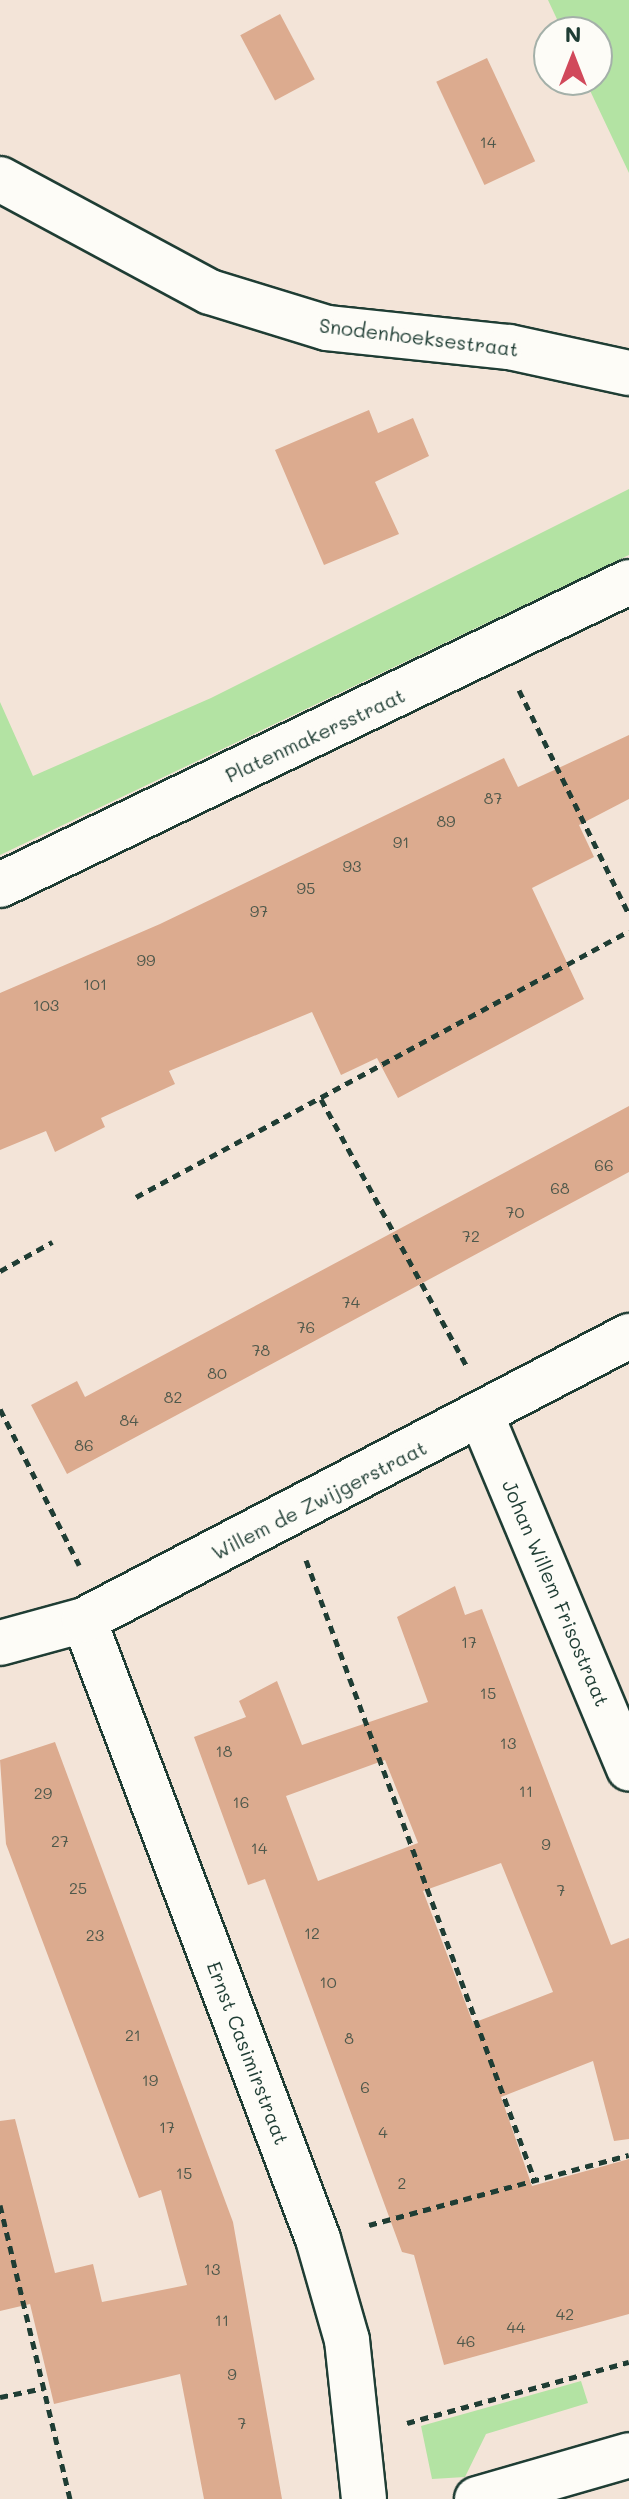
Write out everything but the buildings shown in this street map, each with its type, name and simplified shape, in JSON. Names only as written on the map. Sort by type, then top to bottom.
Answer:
[{"type":"street","name":"Snodenhoeksestraat","points":[[0,179],[210,292],[327,328],[509,347],[629,373]]},
{"type":"street","name":"Platenmakersstraat","points":[[0,885],[629,582]]},
{"type":"street","name":"Willem de Zwijgerstraat","points":[[0,1643],[94,1615],[486,1414],[629,1336]]},
{"type":"street","name":"Johan Willem Frisostraat","points":[[486,1414],[629,1769]]},
{"type":"street","name":"Ernst Casimirstraat","points":[[94,1615],[318,2239],[347,2340],[364,2499]]},
{"type":"street","points":[[477,2499],[629,2455]]},
{"type":"path","points":[[498,647],[629,915]]},
{"type":"path","points":[[136,1197],[629,931]]},
{"type":"path","points":[[321,1099],[486,1414]]},
{"type":"path","points":[[0,1271],[52,1242]]},
{"type":"path","points":[[0,1409],[94,1615]]},
{"type":"path","points":[[289,1514],[535,2181]]},
{"type":"path","points":[[318,2239],[629,2155]]},
{"type":"path","points":[[0,2205],[70,2499]]},
{"type":"path","points":[[359,2436],[629,2362]]},
{"type":"path","points":[[0,2397],[44,2388]]},
{"type":"green space","points":[[548,0],[629,0],[629,173],[593,96],[613,96],[613,16],[556,16]]},
{"type":"green space","points":[[629,489],[629,555],[0,855],[0,702],[33,776],[211,698]]},
{"type":"green space","points":[[581,2381],[588,2403],[486,2434],[465,2477],[432,2479],[421,2426]]}]
